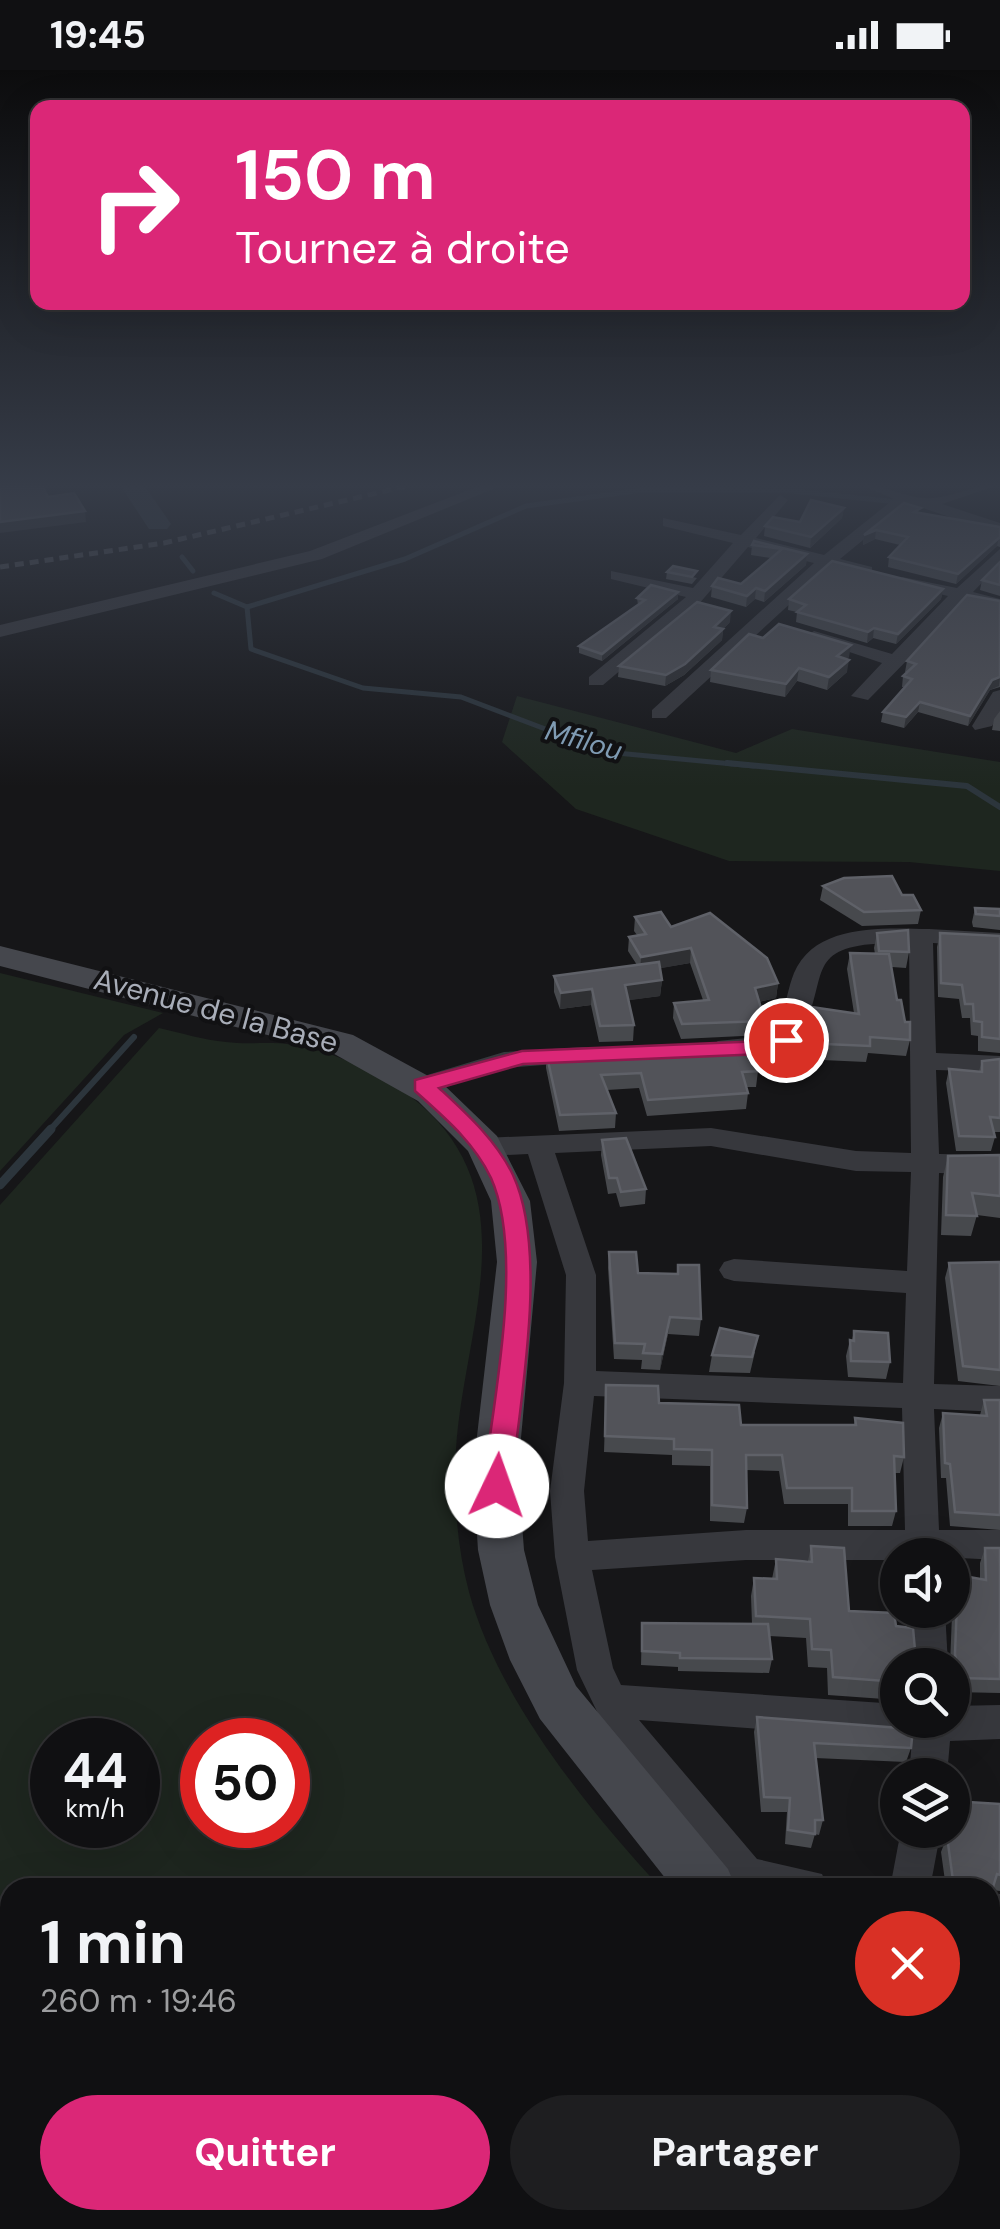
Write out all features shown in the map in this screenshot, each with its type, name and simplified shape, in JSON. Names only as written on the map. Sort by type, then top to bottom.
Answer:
[{"type":"main road","name":"Avenue de la Base","points":[[0,956],[316,1034],[394,1066],[453,1110],[484,1147],[510,1198],[519,1270],[498,1457],[497,1514],[512,1600],[552,1694],[715,1878]]},
{"type":"street","points":[[0,631],[191,586]]},
{"type":"street","points":[[652,586],[699,600]]},
{"type":"street","points":[[596,680],[699,600],[710,586]]},
{"type":"street","points":[[659,714],[766,623],[802,586]]},
{"type":"street","points":[[927,586],[1000,604]]},
{"type":"street","points":[[861,696],[899,662],[968,586]]},
{"type":"street","points":[[766,623],[899,662]]},
{"type":"street","points":[[982,726],[1000,696]]},
{"type":"street","points":[[692,1050],[778,1044],[791,1032],[804,980],[816,954],[850,940],[922,936],[1000,940]]},
{"type":"street","points":[[922,936],[925,1165],[918,1398],[923,1538]]},
{"type":"street","points":[[423,1086],[504,1060],[616,1054]]},
{"type":"street","points":[[924,1061],[1000,1064]]},
{"type":"street","points":[[484,1147],[722,1138],[856,1162],[1000,1165]]},
{"type":"street","points":[[540,1146],[581,1275],[580,1383],[566,1492],[572,1557],[595,1670],[628,1739],[715,1878]]},
{"type":"street","points":[[734,1270],[922,1283]]},
{"type":"street","points":[[580,1383],[1000,1399]]},
{"type":"street","points":[[572,1557],[746,1545],[880,1550]]},
{"type":"street","points":[[970,1548],[1000,1545]]},
{"type":"street","points":[[610,1702],[880,1719]]},
{"type":"street","points":[[970,1722],[1000,1722]]},
{"type":"street","points":[[912,1878],[918,1848]]},
{"type":"shaded area","points":[[517,696],[736,753],[792,729],[1000,762],[1000,871],[909,862],[729,861],[576,809],[502,742]]},
{"type":"shaded area","points":[[0,973],[163,1013],[124,1035],[0,1171]]},
{"type":"shaded area","points":[[159,1028],[218,1041],[294,1045],[340,1058],[410,1096],[447,1133],[470,1174],[480,1217],[482,1262],[455,1467],[459,1539],[469,1592],[482,1632],[523,1711],[575,1786],[652,1878],[0,1878],[0,1205]]},
{"type":"building","points":[[650,586],[678,592],[602,654],[579,646],[645,600],[637,598]]},
{"type":"building","points":[[712,586],[771,586],[765,591],[756,588],[747,596]]},
{"type":"building","points":[[804,586],[943,589],[898,634],[874,628],[868,632],[797,612],[806,605],[789,599]]},
{"type":"building","points":[[967,595],[1000,601],[1000,677],[992,680],[970,716],[920,702],[906,717],[883,712],[912,679],[903,676],[916,664],[907,661]]},
{"type":"building","points":[[697,602],[731,611],[714,627],[723,629],[685,664],[666,675],[619,666]]},
{"type":"building","points":[[779,624],[851,645],[837,656],[849,660],[829,677],[799,668],[786,684],[711,670],[749,634],[763,638]]},
{"type":"building","points":[[892,876],[902,895],[913,895],[921,910],[864,912],[823,886],[844,878]]},
{"type":"building","points":[[975,908],[1000,909],[1000,916],[976,914]]},
{"type":"building","points":[[661,912],[671,927],[710,913],[767,958],[778,983],[755,988],[765,1021],[682,1024],[674,1003],[709,1000],[691,948],[641,957],[629,937],[646,934],[635,917]]},
{"type":"building","points":[[908,930],[909,952],[879,951],[877,933]]},
{"type":"building","points":[[940,933],[1000,936],[1000,1039],[982,1037],[982,1022],[974,1021],[973,1004],[965,1004],[962,985],[941,983]]},
{"type":"building","points":[[850,953],[889,954],[897,1000],[901,1000],[905,1022],[910,1022],[910,1040],[870,1037],[870,1046],[803,1043],[811,1007],[859,1014]]},
{"type":"building","points":[[659,962],[662,980],[625,985],[634,1025],[600,1026],[592,989],[561,993],[554,976]]},
{"type":"building","points":[[751,1043],[758,1071],[742,1072],[748,1093],[648,1100],[641,1073],[601,1075],[616,1113],[560,1115],[546,1052]]},
{"type":"building","points":[[1000,1059],[1000,1118],[990,1117],[995,1137],[959,1136],[949,1069],[982,1072],[982,1061]]},
{"type":"building","points":[[626,1138],[646,1189],[621,1192],[617,1178],[609,1178],[602,1140]]},
{"type":"building","points":[[1000,1155],[1000,1196],[972,1193],[977,1216],[946,1215],[948,1156]]},
{"type":"building","points":[[609,1252],[636,1252],[638,1273],[678,1274],[678,1265],[699,1265],[701,1319],[670,1317],[662,1354],[643,1353],[645,1344],[615,1343]]},
{"type":"building","points":[[1000,1262],[1000,1370],[963,1366],[949,1263]]},
{"type":"building","points":[[720,1328],[758,1336],[752,1357],[712,1355]]},
{"type":"building","points":[[854,1331],[888,1333],[890,1362],[851,1361],[850,1340],[854,1341]]},
{"type":"building","points":[[606,1385],[658,1386],[659,1403],[739,1405],[741,1425],[856,1425],[855,1418],[903,1423],[904,1457],[894,1456],[896,1511],[852,1511],[852,1488],[787,1488],[782,1455],[746,1455],[747,1508],[712,1505],[712,1450],[674,1449],[674,1439],[605,1436]]},
{"type":"building","points":[[984,1400],[1000,1400],[1000,1515],[955,1512],[950,1464],[945,1463],[943,1413],[987,1416]]},
{"type":"building","points":[[811,1546],[844,1548],[849,1611],[880,1612],[880,1628],[913,1628],[915,1648],[880,1648],[880,1681],[833,1677],[831,1650],[812,1649],[810,1619],[756,1616],[754,1578],[777,1579],[776,1559],[812,1562]]},
{"type":"building","points":[[985,1548],[1000,1548],[1000,1679],[970,1678],[970,1648],[955,1648],[956,1628],[970,1628],[970,1577],[986,1580]]},
{"type":"building","points":[[642,1623],[768,1624],[772,1659],[680,1658],[680,1653],[642,1651]]},
{"type":"building","points":[[757,1717],[880,1726],[880,1738],[912,1738],[911,1748],[814,1743],[823,1820],[815,1820],[815,1834],[788,1830],[790,1798],[764,1797]]},
{"type":"building","points":[[970,1802],[1000,1804],[1000,1875],[953,1878],[949,1848],[970,1848]]},
{"type":"waterway","points":[[247,607],[317,586]]},
{"type":"waterway","name":"Mfilou","points":[[214,593],[247,607]]},
{"type":"waterway","name":"Mfilou","points":[[247,607],[251,649],[363,688],[461,697],[606,752],[754,766]]},
{"type":"waterway","name":"Mfilou","points":[[727,763],[967,786],[1000,807]]},
{"type":"waterway","points":[[49,1131],[134,1037]]},
{"type":"waterway","points":[[0,1185],[51,1129]]},
{"type":"route","points":[[497,1486],[519,1286],[517,1236],[510,1198],[500,1173],[470,1128],[423,1086],[504,1060],[767,1048],[786,1040]]}]
